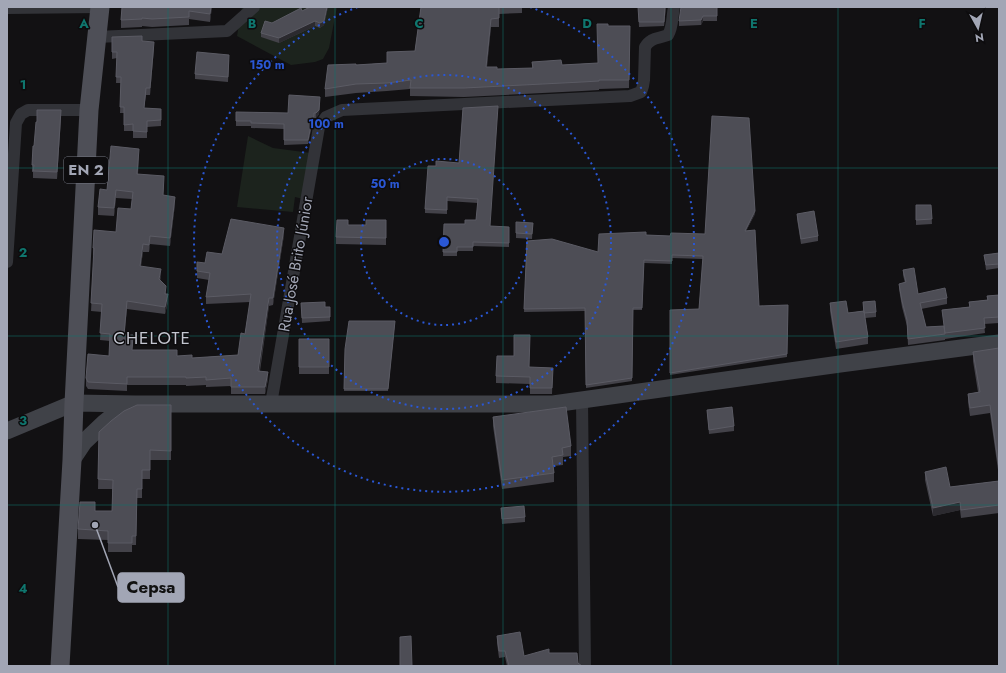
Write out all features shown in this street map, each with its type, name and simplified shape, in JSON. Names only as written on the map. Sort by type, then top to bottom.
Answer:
[{"type":"main road","name":"EN 2","points":[[60,666],[72,460],[89,110],[100,7]]},
{"type":"street","points":[[7,8],[100,7]]},
{"type":"street","points":[[97,37],[227,32],[254,7]]},
{"type":"street","name":"Rua José Brito Júnior","points":[[271,404],[319,127],[326,117],[342,110],[636,95],[641,92],[643,86],[645,47],[648,42],[653,39],[668,35],[671,30],[674,7]]},
{"type":"street","points":[[7,262],[16,122],[21,114],[28,110],[89,110]]},
{"type":"street","points":[[7,431],[74,403],[553,404],[999,343]]},
{"type":"street","points":[[582,400],[585,666]]},
{"type":"street","points":[[72,460],[84,442],[104,423],[119,411],[135,404]]},
{"type":"shaded area","points":[[242,7],[337,7],[329,48],[323,59],[315,62],[291,65],[237,36]]},
{"type":"shaded area","points":[[248,136],[273,148],[311,153],[303,199],[295,197],[293,212],[237,207]]},
{"type":"building","points":[[122,7],[211,7],[210,14],[189,11],[189,17],[121,20]]},
{"type":"building","points":[[310,7],[327,7],[324,21],[320,23],[315,21],[279,38],[261,33],[265,21],[272,23],[301,8],[302,11]]},
{"type":"building","points":[[421,7],[499,7],[499,18],[491,19],[486,67],[497,67],[497,69],[533,68],[532,62],[561,60],[562,65],[598,63],[597,24],[608,24],[608,26],[630,26],[629,80],[599,80],[464,88],[410,88],[411,80],[387,83],[356,84],[325,89],[328,65],[387,63],[387,52],[415,51]]},
{"type":"building","points":[[638,7],[665,7],[664,22],[639,22]]},
{"type":"building","points":[[681,7],[717,7],[717,16],[703,16],[701,20],[679,21]]},
{"type":"building","points":[[142,36],[142,41],[154,42],[150,88],[146,88],[144,108],[161,109],[161,120],[147,121],[147,132],[133,131],[133,124],[124,125],[124,107],[120,107],[121,77],[116,77],[117,52],[112,52],[112,37]]},
{"type":"building","points":[[197,52],[229,55],[228,77],[195,74]]},
{"type":"building","points":[[289,95],[320,97],[319,110],[314,113],[308,140],[284,140],[284,124],[236,121],[236,112],[288,113]]},
{"type":"building","points":[[498,106],[490,226],[509,227],[509,243],[473,242],[473,247],[457,247],[457,252],[443,252],[444,224],[465,224],[465,220],[476,220],[478,199],[447,197],[447,210],[425,209],[428,166],[436,166],[436,161],[459,163],[463,108]]},
{"type":"building","points":[[37,110],[61,110],[57,172],[33,171],[33,146],[37,122]]},
{"type":"building","points":[[712,116],[749,118],[755,211],[745,231],[755,230],[759,306],[788,305],[787,354],[670,373],[670,310],[699,309],[703,256],[672,255],[672,261],[644,260],[642,308],[633,308],[632,378],[586,385],[585,308],[524,309],[527,241],[552,239],[598,252],[599,234],[646,232],[646,235],[670,236],[671,233],[705,234]]},
{"type":"building","points":[[111,146],[139,149],[137,174],[164,176],[163,195],[175,197],[170,238],[150,236],[149,245],[143,244],[140,266],[161,269],[159,279],[166,286],[165,294],[168,294],[165,307],[127,301],[124,335],[133,335],[132,350],[177,350],[177,356],[192,355],[192,358],[238,355],[241,333],[245,334],[251,294],[206,297],[210,273],[197,271],[197,262],[205,263],[207,252],[222,254],[231,219],[284,228],[273,298],[269,298],[258,371],[268,372],[265,387],[231,387],[231,378],[206,380],[206,377],[127,377],[127,384],[88,382],[86,378],[88,354],[109,356],[110,334],[100,333],[102,304],[91,303],[94,230],[116,232],[118,208],[131,209],[133,192],[116,190],[114,208],[98,207],[100,189],[107,190]]},
{"type":"building","points":[[916,205],[931,205],[932,219],[916,220]]},
{"type":"building","points":[[814,211],[818,236],[801,239],[797,214]]},
{"type":"building","points":[[337,220],[348,220],[348,225],[366,225],[366,220],[386,220],[386,238],[336,237]]},
{"type":"building","points":[[516,222],[533,223],[532,234],[516,233]]},
{"type":"building","points":[[999,253],[999,264],[986,265],[984,255]]},
{"type":"building","points":[[914,268],[918,294],[945,288],[947,298],[920,303],[926,327],[944,326],[945,334],[908,339],[907,320],[899,284],[906,282],[903,270]]},
{"type":"building","points":[[999,295],[999,317],[984,318],[985,328],[945,333],[942,310],[970,307],[969,302],[988,300],[987,296]]},
{"type":"building","points":[[846,301],[848,313],[864,311],[868,337],[836,342],[830,303]]},
{"type":"building","points":[[875,301],[876,312],[864,313],[863,302]]},
{"type":"building","points":[[325,302],[325,307],[330,307],[330,317],[302,318],[301,303]]},
{"type":"building","points":[[349,321],[395,321],[388,389],[344,389],[345,349]]},
{"type":"building","points":[[514,335],[530,335],[529,367],[553,368],[552,388],[530,388],[530,377],[496,376],[497,356],[514,356]]},
{"type":"building","points":[[299,339],[329,339],[329,367],[299,367]]},
{"type":"building","points":[[999,348],[999,469],[990,405],[970,408],[968,394],[980,392],[973,352]]},
{"type":"building","points":[[137,405],[171,405],[171,451],[150,450],[150,470],[142,470],[142,489],[137,489],[136,536],[132,536],[132,543],[108,543],[108,531],[78,529],[80,502],[95,502],[95,511],[112,511],[113,480],[98,479],[99,432],[124,411]]},
{"type":"building","points":[[566,407],[571,446],[562,448],[563,455],[552,457],[554,473],[502,480],[493,417]]},
{"type":"building","points":[[732,407],[734,426],[709,430],[707,410]]},
{"type":"building","points":[[946,467],[950,487],[999,481],[999,505],[961,510],[960,502],[933,508],[925,472]]},
{"type":"building","points":[[524,506],[525,517],[502,519],[501,508]]},
{"type":"building","points":[[520,632],[524,656],[549,649],[549,653],[577,653],[578,663],[582,666],[509,666],[505,651],[499,651],[497,636]]},
{"type":"building","points":[[411,636],[412,666],[400,666],[400,637]]},
{"type":"place","name":"Cepsa","points":[[95,525]]},
{"type":"district","name":"CHELOTE","points":[[152,338]]}]
